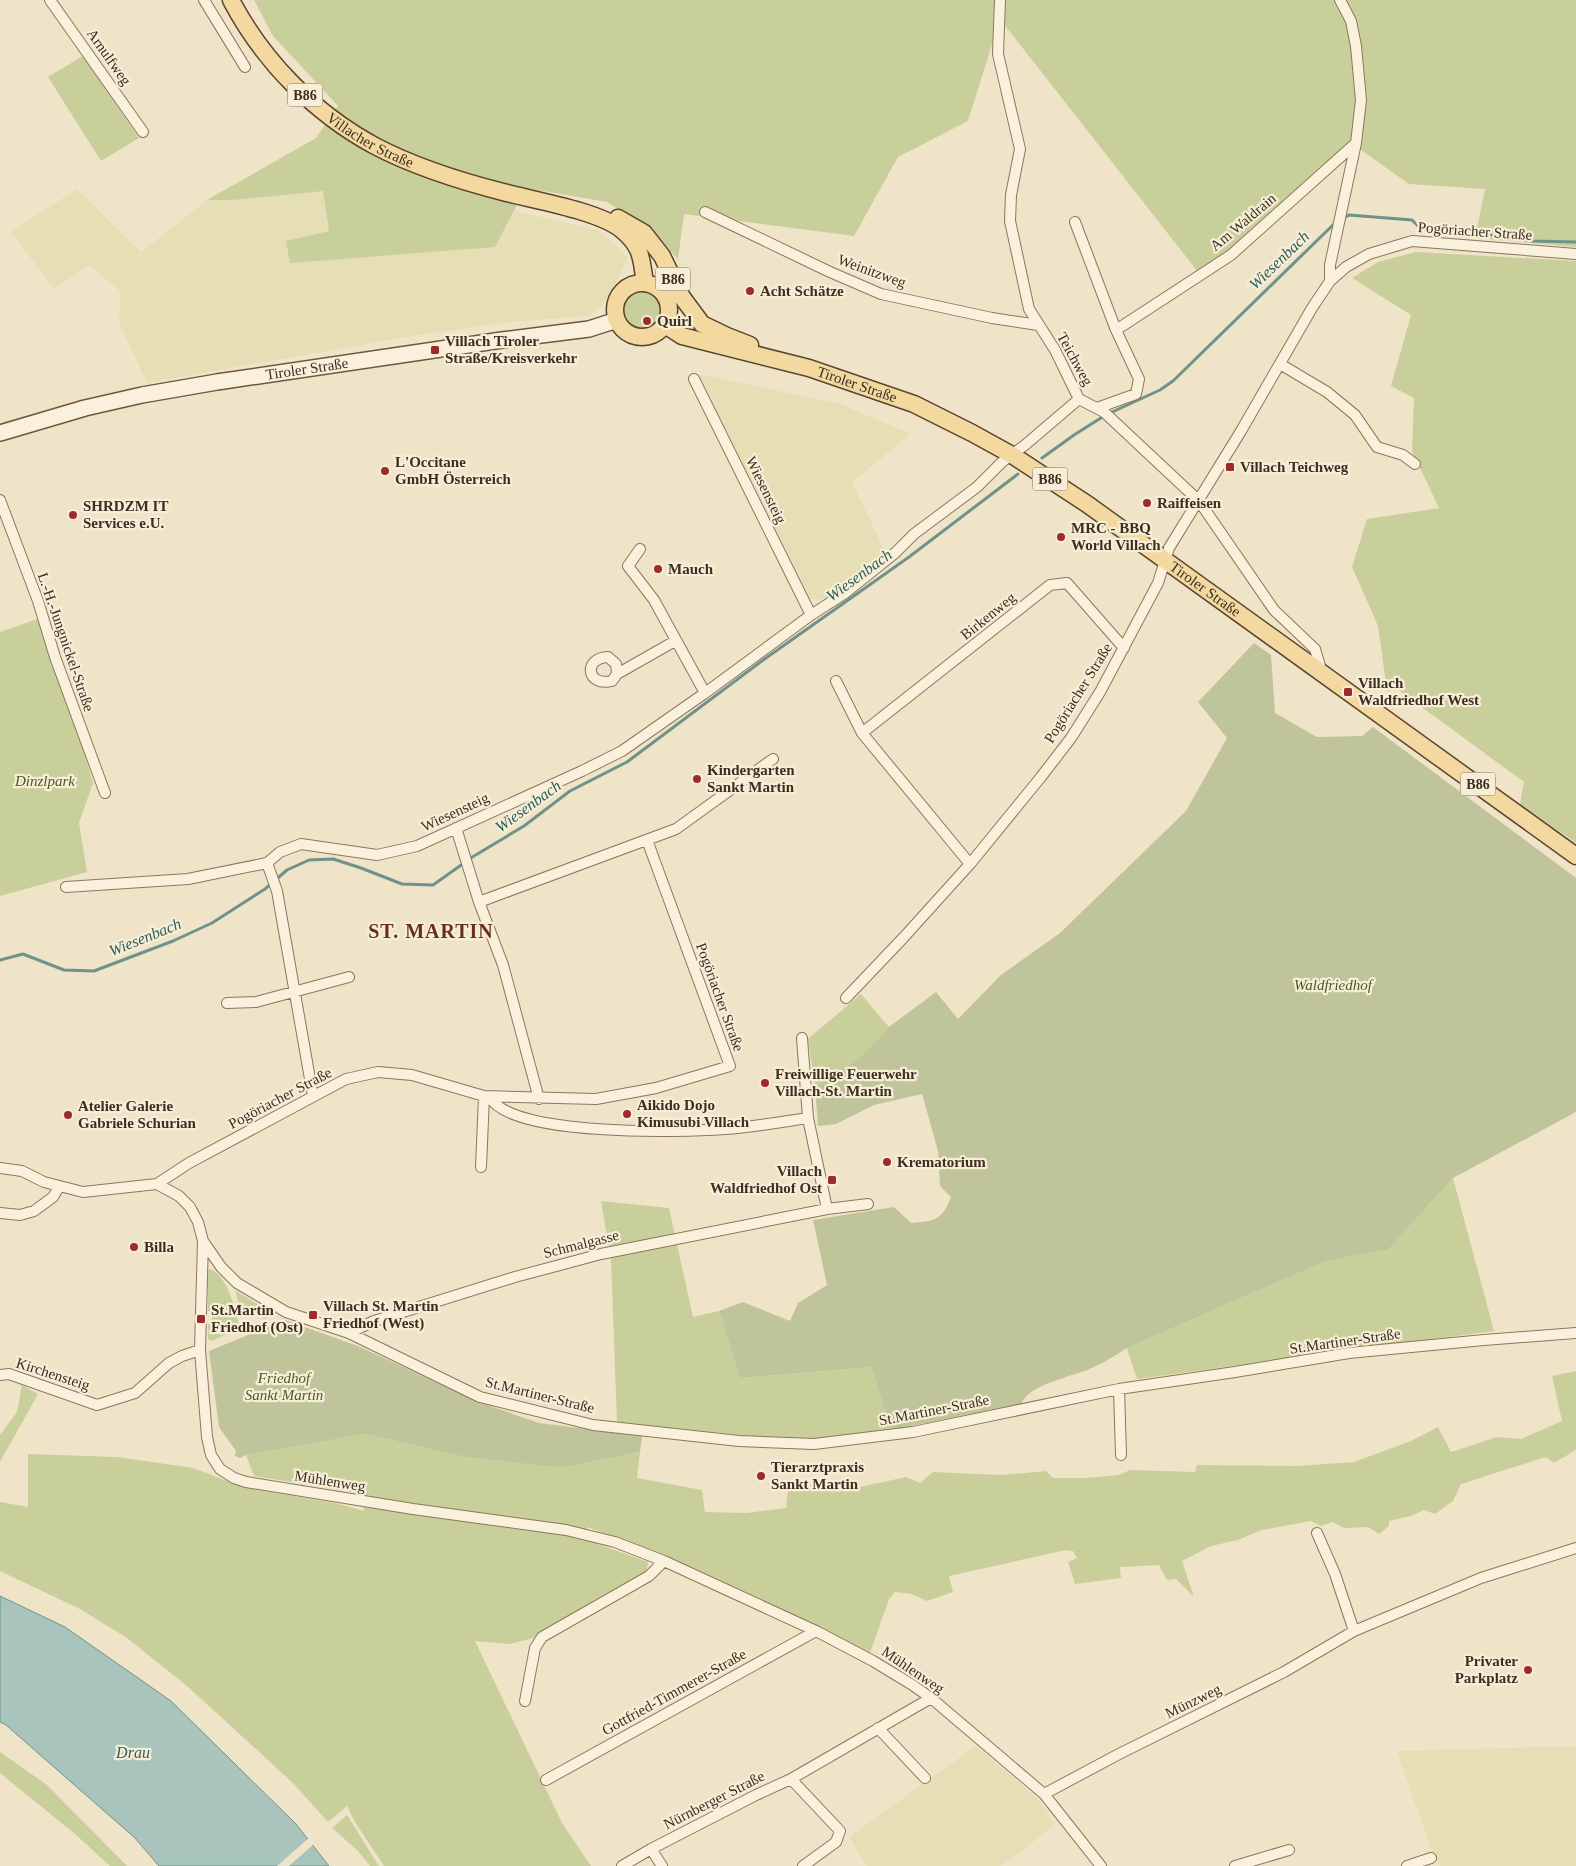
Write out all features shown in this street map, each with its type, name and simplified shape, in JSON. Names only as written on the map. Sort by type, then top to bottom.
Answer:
[{"type":"main road","name":"Villacher Straße","points":[[230,0],[249,30],[289,81],[350,131],[406,161],[447,176],[580,212]]},
{"type":"main road","name":"B86","points":[[580,212],[588,206],[606,210],[644,234],[662,256],[682,296],[702,324],[758,348],[767,357]]},
{"type":"main road","name":"B86","points":[[580,212],[620,229],[633,241],[642,258],[646,283]]},
{"type":"main road","points":[[646,283],[654,286],[666,297],[669,311],[665,326],[654,335],[642,338],[628,334],[622,329],[617,320],[616,304],[622,292],[629,286],[646,283]]},
{"type":"main road","name":"Tiroler Straße","points":[[0,433],[84,408],[142,395],[507,339],[589,329],[617,320]]},
{"type":"main road","name":"Tiroler Straße","points":[[665,326],[682,336],[809,368],[914,404],[1012,455],[1087,504],[1576,856]]},
{"type":"street","name":"Arnulfweg","points":[[50,0],[142,132]]},
{"type":"street","points":[[204,0],[245,67]]},
{"type":"street","name":"Teichweg","points":[[1000,0],[998,54],[1020,154],[1011,195],[1010,220],[1029,308],[1055,350],[1079,399],[1104,413],[1199,501],[1274,610],[1315,649],[1323,674]]},
{"type":"street","points":[[1330,281],[1330,265],[1356,143],[1361,100],[1356,46],[1351,22],[1340,0]]},
{"type":"street","name":"Am Waldrain","points":[[1116,330],[1198,275],[1232,255],[1356,143]]},
{"type":"street","name":"Weinitzweg","points":[[705,212],[830,272],[882,294],[992,318],[1038,325]]},
{"type":"street","points":[[1075,222],[1116,330],[1139,379],[1136,394],[1104,413]]},
{"type":"street","name":"Pogöriacher Straße","points":[[846,998],[970,864],[1041,777],[1070,738],[1100,692],[1124,648],[1158,582],[1169,548],[1330,281],[1346,267],[1369,254],[1412,241],[1576,254]]},
{"type":"street","points":[[1280,364],[1327,392],[1355,415],[1377,447],[1404,455],[1415,464]]},
{"type":"street","name":"Wiesensteig","points":[[694,379],[811,615]]},
{"type":"street","points":[[1012,455],[1079,399]]},
{"type":"street","name":"Wiesensteig","points":[[66,887],[188,879],[267,863],[280,852],[301,844],[376,855],[417,846],[622,751],[811,615],[845,593],[895,554],[914,534],[977,487],[1012,455]]},
{"type":"street","name":"L.-H.-Jungnickel-Straße","points":[[0,500],[38,601],[89,754],[105,793]]},
{"type":"street","points":[[640,548],[628,566],[654,600],[705,693]]},
{"type":"street","name":"Birkenweg","points":[[862,733],[1050,585],[1066,583],[1124,648]]},
{"type":"street","points":[[617,674],[675,641]]},
{"type":"street","points":[[836,681],[862,733],[970,864]]},
{"type":"street","points":[[479,902],[676,829],[774,759]]},
{"type":"street","points":[[456,828],[479,902],[503,965],[539,1099]]},
{"type":"street","name":"Pogöriacher Straße","points":[[157,1184],[189,1163],[346,1079],[378,1072],[412,1075],[487,1096],[539,1099],[596,1099],[656,1088],[730,1066],[647,840]]},
{"type":"street","points":[[267,863],[277,891],[313,1096]]},
{"type":"street","points":[[227,1003],[256,1002],[349,977]]},
{"type":"street","points":[[802,1038],[808,1118],[827,1209]]},
{"type":"street","points":[[487,1096],[493,1103],[511,1112],[540,1122],[595,1130],[650,1132],[727,1129],[808,1118]]},
{"type":"street","points":[[481,1167],[487,1096]]},
{"type":"street","points":[[0,1168],[22,1171],[44,1182],[83,1192],[157,1184]]},
{"type":"street","name":"St.Martiner-Straße","points":[[157,1184],[179,1196],[190,1207],[198,1222],[203,1241],[221,1267],[237,1283],[286,1312],[349,1333],[480,1396],[593,1425],[739,1441],[814,1444],[913,1432],[1119,1389],[1349,1353],[1576,1333]]},
{"type":"street","points":[[0,1213],[20,1215],[34,1210],[53,1197],[59,1186]]},
{"type":"street","name":"Schmalgasse","points":[[349,1333],[374,1320],[515,1277],[601,1254],[827,1209],[868,1204]]},
{"type":"street","name":"Mühlenweg","points":[[203,1241],[200,1350],[207,1437],[211,1455],[220,1468],[234,1478],[246,1482],[348,1499],[566,1530],[615,1542],[664,1561],[816,1631],[873,1661],[931,1698],[1044,1794],[1101,1866]]},
{"type":"street","name":"Kirchensteig","points":[[0,1375],[9,1374],[97,1405],[135,1393],[169,1363],[200,1350]]},
{"type":"street","points":[[1119,1389],[1121,1455]]},
{"type":"street","points":[[1316,1533],[1335,1574],[1354,1631]]},
{"type":"street","name":"Münzweg","points":[[1044,1794],[1119,1754],[1284,1672],[1354,1631],[1481,1578],[1576,1548]]},
{"type":"street","points":[[525,1701],[535,1648],[542,1637],[649,1576],[664,1561]]},
{"type":"street","name":"Gottfried-Timmerer-Straße","points":[[546,1780],[816,1631]]},
{"type":"street","name":"Nürnberger Straße","points":[[622,1866],[651,1849],[791,1779],[931,1698]]},
{"type":"street","points":[[878,1728],[925,1778]]},
{"type":"street","points":[[791,1779],[840,1831],[836,1842],[803,1866]]},
{"type":"street","points":[[651,1849],[662,1866]]},
{"type":"street","points":[[1235,1866],[1289,1850]]},
{"type":"street","points":[[1407,1866],[1431,1858]]},
{"type":"shaded area","points":[[77,189],[141,252],[207,200],[233,200],[323,190],[329,231],[286,241],[495,247],[515,211],[598,230],[628,257],[616,283],[602,306],[588,316],[511,322],[411,336],[147,383],[119,323],[120,291],[89,265],[54,289],[11,232]]},
{"type":"shaded area","points":[[699,374],[840,404],[911,434],[852,482],[886,554],[823,599],[810,599]]},
{"type":"shaded area","points":[[976,1746],[1038,1799],[1055,1824],[1012,1859],[1000,1866],[867,1866],[849,1837]]},
{"type":"shaded area","points":[[1576,1746],[1576,1866],[1440,1866],[1434,1858],[1397,1751]]},
{"type":"green space","points":[[254,0],[1576,0],[1576,247],[1475,238],[1485,189],[1409,184],[1354,145],[1230,254],[1198,272],[1000,19],[968,121],[898,157],[854,236],[684,214],[678,259],[647,227],[607,202],[526,188],[495,247],[290,263],[286,241],[329,231],[323,191],[233,200],[207,200],[316,138],[338,106],[273,36]]},
{"type":"green space","points":[[83,56],[139,138],[101,161],[48,77]]},
{"type":"green space","points":[[1416,252],[1576,261],[1576,843],[1520,804],[1524,782],[1397,689],[1387,691],[1378,626],[1352,567],[1367,519],[1439,508],[1412,451],[1414,398],[1391,386],[1411,315],[1352,278],[1378,262]]},
{"type":"green space","points":[[638,288],[646,288],[658,294],[664,310],[658,326],[646,332],[638,332],[626,326],[620,314],[620,306],[626,294]]},
{"type":"green space","name":"Dinzlpark","points":[[43,617],[93,783],[79,823],[87,872],[0,896],[0,632]]},
{"type":"green space","name":"Waldfriedhof","points":[[1254,643],[1271,655],[1275,713],[1317,737],[1362,736],[1373,727],[1576,878],[1576,1112],[1453,1178],[1388,1250],[1326,1261],[1127,1348],[1087,1370],[1044,1385],[1034,1390],[1021,1404],[891,1430],[871,1367],[740,1378],[719,1311],[743,1302],[790,1321],[798,1303],[827,1285],[813,1220],[894,1207],[911,1223],[926,1221],[940,1215],[948,1205],[951,1197],[940,1186],[938,1151],[922,1094],[874,1105],[836,1124],[818,1126],[815,1087],[861,1057],[889,1027],[936,992],[958,1019],[1001,975],[1060,933],[1186,811],[1227,738],[1198,702]]},
{"type":"green space","points":[[861,994],[889,1027],[861,1057],[815,1087],[808,1039]]},
{"type":"green space","points":[[1453,1178],[1494,1331],[1137,1379],[1127,1348],[1326,1261],[1388,1250]]},
{"type":"green space","points":[[601,1201],[669,1208],[693,1317],[719,1311],[740,1378],[871,1367],[891,1430],[816,1443],[617,1422],[611,1260]]},
{"type":"green space","points":[[210,1269],[222,1279],[226,1286],[240,1329],[211,1341],[208,1339],[208,1324],[212,1324],[212,1313],[208,1311],[208,1271]]},
{"type":"green space","points":[[236,1291],[272,1313],[272,1316],[263,1319],[261,1311],[243,1317]]},
{"type":"green space","name":"Friedhof Sankt Martin","points":[[285,1320],[358,1346],[479,1402],[539,1423],[642,1436],[640,1452],[561,1468],[465,1457],[365,1434],[246,1455],[240,1458],[235,1456],[236,1451],[219,1427],[209,1351]]},
{"type":"green space","points":[[1576,1371],[1576,1450],[1554,1463],[1546,1457],[1461,1484],[1453,1501],[1435,1514],[1424,1510],[1411,1516],[1389,1521],[1389,1526],[1379,1534],[1368,1527],[1344,1528],[1332,1522],[1321,1526],[1311,1521],[1262,1530],[1238,1540],[1211,1546],[1182,1561],[1194,1597],[1176,1579],[1167,1580],[1159,1565],[1120,1567],[1121,1578],[1075,1584],[1068,1562],[1077,1558],[1073,1551],[1066,1550],[949,1576],[953,1592],[927,1601],[911,1594],[895,1592],[889,1599],[870,1653],[652,1550],[587,1527],[590,1541],[648,1562],[647,1570],[533,1638],[510,1644],[475,1641],[562,1823],[591,1866],[384,1866],[355,1822],[347,1806],[328,1822],[294,1784],[187,1686],[127,1638],[80,1609],[0,1571],[0,1502],[28,1507],[28,1454],[117,1457],[193,1468],[243,1487],[335,1503],[364,1511],[364,1494],[254,1476],[246,1455],[365,1434],[465,1457],[561,1468],[640,1452],[637,1478],[702,1490],[705,1512],[747,1513],[786,1508],[788,1490],[829,1482],[837,1492],[906,1477],[920,1483],[933,1472],[1001,1475],[1046,1471],[1053,1478],[1087,1478],[1119,1475],[1130,1470],[1195,1472],[1197,1465],[1297,1466],[1354,1462],[1411,1441],[1438,1427],[1451,1452],[1497,1437],[1521,1439],[1562,1421],[1552,1376]]},
{"type":"green space","points":[[22,1385],[38,1394],[0,1462],[0,1435],[17,1412]]},
{"type":"green space","points":[[0,1752],[47,1785],[127,1866],[110,1866],[75,1834],[0,1773]]},
{"type":"green space","points":[[347,1815],[379,1866],[370,1866],[357,1850],[332,1828]]},
{"type":"water","name":"Drau","points":[[0,1596],[65,1627],[171,1701],[296,1824],[329,1866],[159,1866],[135,1838],[6,1725],[0,1722]]},
{"type":"pier","points":[[310,1837],[315,1843],[289,1866],[277,1866]]},
{"type":"waterway","name":"Wiesenbach","points":[[1342,219],[1349,215],[1412,220],[1420,228],[1436,231],[1487,234],[1532,241],[1576,242]]},
{"type":"waterway","name":"Wiesenbach","points":[[1110,413],[1160,390],[1173,381],[1336,222]]},
{"type":"waterway","name":"Wiesenbach","points":[[1042,458],[1104,416]]},
{"type":"waterway","name":"Wiesenbach","points":[[469,859],[524,826],[570,791],[627,762],[766,658],[909,557],[1018,474]]},
{"type":"waterway","name":"Wiesenbach","points":[[0,960],[23,954],[64,970],[94,971],[173,941],[212,923],[265,889],[287,870],[309,860],[333,859],[402,884],[433,885],[464,863]]},
{"type":"place","name":"Acht Schätze","points":[[750,291]]},
{"type":"place","name":"Quirl","points":[[647,321]]},
{"type":"place","name":"Villach Tiroler Straße/Kreisverkehr","points":[[435,350]]},
{"type":"place","name":"Villach Teichweg","points":[[1230,467]]},
{"type":"place","name":"L'Occitane GmbH Österreich","points":[[385,471]]},
{"type":"place","name":"Raiffeisen","points":[[1147,503]]},
{"type":"place","name":"SHRDZM IT Services e.U.","points":[[73,515]]},
{"type":"place","name":"MRC - BBQ World Villach","points":[[1061,537]]},
{"type":"place","name":"Mauch","points":[[658,569]]},
{"type":"place","name":"Villach Waldfriedhof West","points":[[1348,692]]},
{"type":"place","name":"Kindergarten Sankt Martin","points":[[697,779]]},
{"type":"place","name":"Freiwillige Feuerwehr Villach-St. Martin","points":[[765,1083]]},
{"type":"place","name":"Aikido Dojo Kimusubi Villach","points":[[627,1114]]},
{"type":"place","name":"Atelier Galerie Gabriele Schurian","points":[[68,1115]]},
{"type":"place","name":"Krematorium","points":[[887,1162]]},
{"type":"place","name":"Villach Waldfriedhof Ost","points":[[832,1180]]},
{"type":"place","name":"Billa","points":[[134,1247]]},
{"type":"place","name":"Villach St. Martin Friedhof (West)","points":[[313,1315]]},
{"type":"place","name":"St.Martin Friedhof (Ost)","points":[[201,1319]]},
{"type":"place","name":"Tierarztpraxis Sankt Martin","points":[[761,1476]]},
{"type":"place","name":"Privater Parkplatz","points":[[1528,1670]]},
{"type":"district","name":"ST. MARTIN","points":[[431,931]]}]
